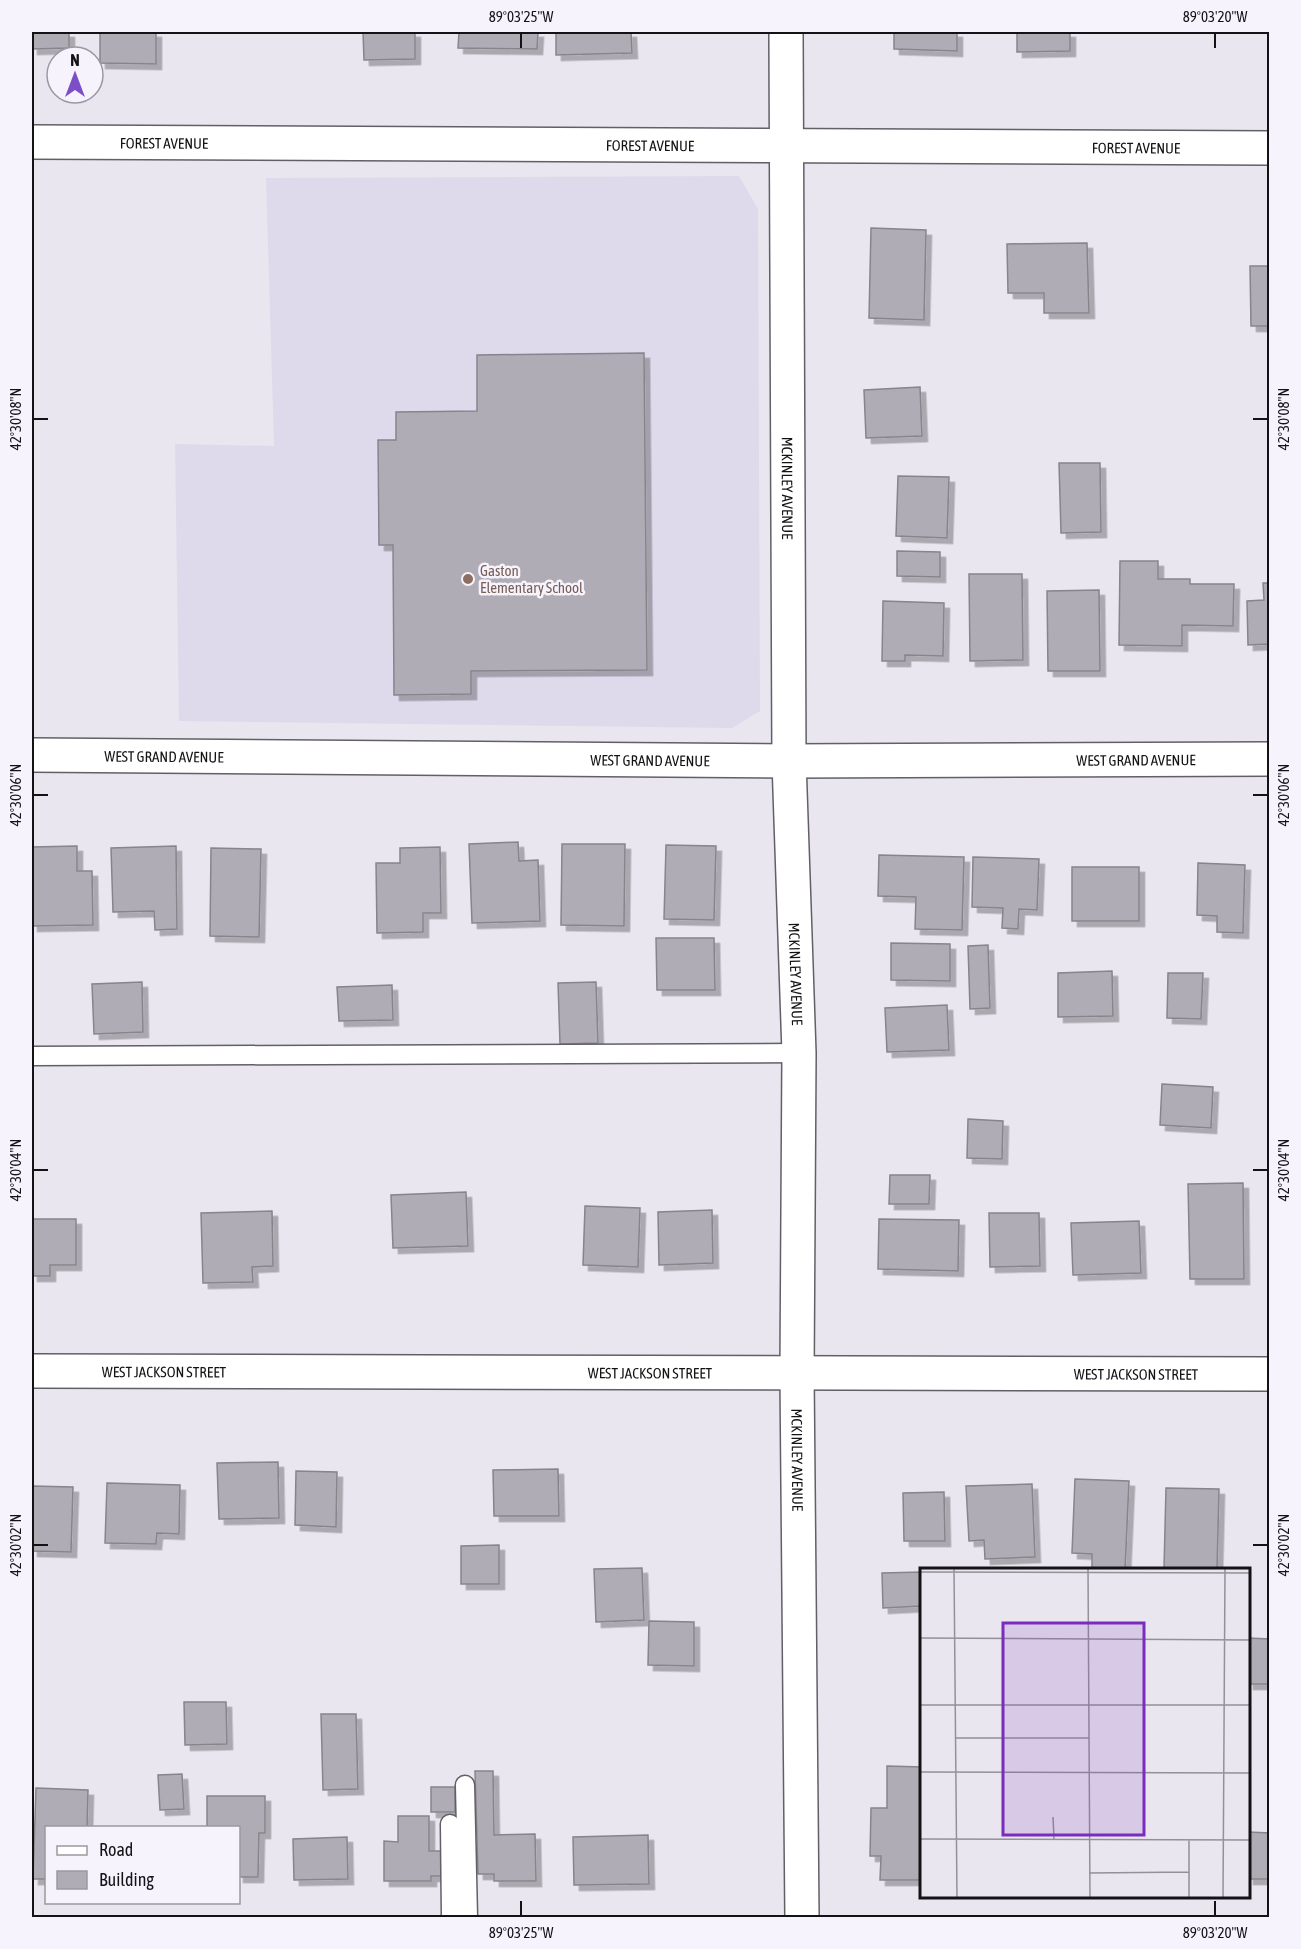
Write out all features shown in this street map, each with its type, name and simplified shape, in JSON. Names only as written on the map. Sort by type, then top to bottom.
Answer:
[{"type":"street","name":"MCKINLEY AVENUE","points":[[786,32],[789,761],[799,1053],[797,1374],[802,1917]]},
{"type":"street","name":"FOREST AVENUE","points":[[32,142],[1269,148]]},
{"type":"street","name":"WEST GRAND AVENUE","points":[[32,755],[789,761],[1269,759]]},
{"type":"street","name":"WEST JACKSON STREET","points":[[32,1371],[1269,1374]]},
{"type":"lane","points":[[32,1056],[799,1053]]},
{"type":"lane","points":[[465,1785],[468,1917]]},
{"type":"lane","points":[[450,1824],[451,1917]]},
{"type":"shaded area","name":"Gaston Elementary School","points":[[739,176],[758,209],[760,711],[732,728],[179,721],[175,444],[274,446],[266,178]]},
{"type":"building","points":[[32,32],[69,32],[69,45],[45,45],[45,49],[32,49]]},
{"type":"building","points":[[100,32],[156,32],[156,64],[105,63],[105,45],[100,45]]},
{"type":"building","points":[[363,32],[415,32],[415,59],[364,60]]},
{"type":"building","points":[[459,32],[538,32],[537,49],[458,48]]},
{"type":"building","points":[[556,32],[631,32],[632,53],[556,55]]},
{"type":"building","points":[[894,32],[957,32],[957,51],[894,49]]},
{"type":"building","points":[[1017,32],[1070,32],[1070,51],[1017,52]]},
{"type":"building","points":[[871,228],[926,230],[924,320],[869,318]]},
{"type":"building","points":[[1087,243],[1089,313],[1044,313],[1044,293],[1008,293],[1007,244]]},
{"type":"building","points":[[1250,266],[1270,266],[1270,326],[1251,326]]},
{"type":"building","points":[[644,353],[647,670],[471,671],[471,694],[394,695],[393,545],[379,545],[378,440],[396,440],[396,412],[477,411],[477,355]]},
{"type":"building","points":[[920,387],[922,436],[866,438],[864,390]]},
{"type":"building","points":[[1059,463],[1100,463],[1101,532],[1061,533]]},
{"type":"building","points":[[898,476],[949,477],[947,538],[896,536]]},
{"type":"building","points":[[897,551],[940,552],[940,577],[897,576]]},
{"type":"building","points":[[1120,561],[1158,561],[1158,579],[1190,579],[1190,584],[1234,584],[1233,626],[1182,625],[1182,646],[1119,645]]},
{"type":"building","points":[[969,574],[1022,574],[1023,660],[970,661]]},
{"type":"building","points":[[1263,583],[1270,583],[1270,644],[1248,645],[1247,601],[1264,600]]},
{"type":"building","points":[[1099,590],[1100,671],[1048,671],[1047,591]]},
{"type":"building","points":[[883,601],[944,603],[943,656],[905,655],[905,661],[882,661]]},
{"type":"building","points":[[518,842],[519,861],[538,860],[540,921],[472,923],[469,844]]},
{"type":"building","points":[[562,844],[625,844],[624,926],[561,925]]},
{"type":"building","points":[[666,845],[716,846],[714,920],[664,919]]},
{"type":"building","points":[[77,846],[77,871],[92,871],[93,925],[32,926],[32,847]]},
{"type":"building","points":[[176,846],[177,929],[155,930],[154,911],[113,912],[111,848]]},
{"type":"building","points":[[440,847],[441,913],[423,913],[423,932],[377,933],[376,863],[400,863],[400,848]]},
{"type":"building","points":[[211,848],[261,849],[259,937],[210,936]]},
{"type":"building","points":[[879,855],[964,857],[962,930],[915,929],[916,897],[878,896]]},
{"type":"building","points":[[973,857],[1039,859],[1037,910],[1019,909],[1018,929],[1002,928],[1003,908],[972,907]]},
{"type":"building","points":[[1198,863],[1245,865],[1243,933],[1217,932],[1217,916],[1197,915]]},
{"type":"building","points":[[1072,867],[1139,867],[1139,921],[1072,921]]},
{"type":"building","points":[[656,938],[714,938],[715,990],[657,990]]},
{"type":"building","points":[[891,943],[950,944],[950,981],[891,980]]},
{"type":"building","points":[[988,945],[990,1008],[970,1009],[968,946]]},
{"type":"building","points":[[1112,971],[1113,1016],[1058,1017],[1058,973]]},
{"type":"building","points":[[1168,973],[1203,973],[1201,1019],[1167,1018]]},
{"type":"building","points":[[142,982],[143,1032],[94,1034],[92,984]]},
{"type":"building","points":[[596,982],[598,1043],[560,1044],[558,983]]},
{"type":"building","points":[[392,985],[393,1020],[339,1021],[337,987]]},
{"type":"building","points":[[947,1005],[949,1050],[887,1052],[885,1008]]},
{"type":"building","points":[[1162,1084],[1213,1087],[1211,1128],[1160,1125]]},
{"type":"building","points":[[968,1119],[1003,1121],[1002,1159],[967,1158]]},
{"type":"building","points":[[890,1175],[930,1175],[929,1204],[889,1204]]},
{"type":"building","points":[[1243,1183],[1244,1279],[1190,1279],[1188,1184]]},
{"type":"building","points":[[466,1192],[468,1246],[393,1248],[391,1195]]},
{"type":"building","points":[[585,1206],[640,1208],[638,1267],[583,1265]]},
{"type":"building","points":[[712,1210],[713,1263],[659,1265],[658,1212]]},
{"type":"building","points":[[272,1211],[273,1266],[252,1267],[253,1282],[203,1283],[201,1213]]},
{"type":"building","points":[[989,1213],[1039,1213],[1040,1266],[990,1267]]},
{"type":"building","points":[[32,1219],[76,1219],[76,1265],[50,1265],[50,1276],[32,1276]]},
{"type":"building","points":[[879,1219],[959,1220],[958,1271],[878,1269]]},
{"type":"building","points":[[1139,1221],[1141,1273],[1073,1275],[1071,1223]]},
{"type":"building","points":[[278,1462],[279,1518],[219,1519],[217,1463]]},
{"type":"building","points":[[558,1469],[559,1516],[494,1516],[493,1470]]},
{"type":"building","points":[[296,1471],[337,1472],[336,1527],[295,1525]]},
{"type":"building","points":[[1075,1479],[1129,1481],[1125,1568],[1092,1568],[1092,1554],[1072,1553]]},
{"type":"building","points":[[107,1483],[180,1485],[179,1534],[157,1533],[156,1544],[105,1543]]},
{"type":"building","points":[[1032,1484],[1035,1557],[985,1559],[984,1540],[969,1541],[966,1486]]},
{"type":"building","points":[[32,1486],[73,1487],[71,1552],[32,1551]]},
{"type":"building","points":[[1166,1488],[1219,1489],[1217,1568],[1164,1568]]},
{"type":"building","points":[[944,1492],[945,1541],[904,1541],[903,1493]]},
{"type":"building","points":[[499,1545],[499,1584],[461,1584],[461,1546]]},
{"type":"building","points":[[642,1568],[644,1620],[596,1622],[594,1569]]},
{"type":"building","points":[[920,1572],[920,1606],[883,1608],[882,1573]]},
{"type":"building","points":[[649,1621],[694,1622],[694,1666],[648,1665]]},
{"type":"building","points":[[1250,1638],[1270,1639],[1270,1684],[1250,1684]]},
{"type":"building","points":[[184,1702],[226,1702],[227,1744],[185,1745]]},
{"type":"building","points":[[321,1714],[356,1714],[358,1789],[323,1790]]},
{"type":"building","points":[[887,1766],[920,1767],[920,1880],[880,1880],[881,1856],[870,1856],[871,1808],[887,1808]]},
{"type":"building","points":[[475,1771],[493,1771],[494,1835],[535,1834],[536,1881],[494,1881],[494,1874],[478,1874]]},
{"type":"building","points":[[182,1774],[184,1809],[160,1810],[158,1775]]},
{"type":"building","points":[[431,1787],[455,1787],[455,1812],[431,1812]]},
{"type":"building","points":[[36,1788],[88,1790],[87,1826],[45,1826],[45,1879],[33,1879]]},
{"type":"building","points":[[207,1796],[265,1796],[265,1833],[259,1833],[258,1877],[240,1877],[240,1826],[207,1826]]},
{"type":"building","points":[[398,1816],[429,1816],[429,1851],[443,1851],[443,1876],[431,1876],[431,1881],[384,1881],[384,1841],[398,1842]]},
{"type":"building","points":[[1250,1832],[1270,1833],[1270,1879],[1250,1879]]},
{"type":"building","points":[[648,1835],[649,1884],[574,1885],[573,1837]]},
{"type":"building","points":[[347,1837],[348,1879],[294,1880],[293,1839]]},
{"type":"place","name":"Gaston Elementary School","points":[[468,579]]}]
